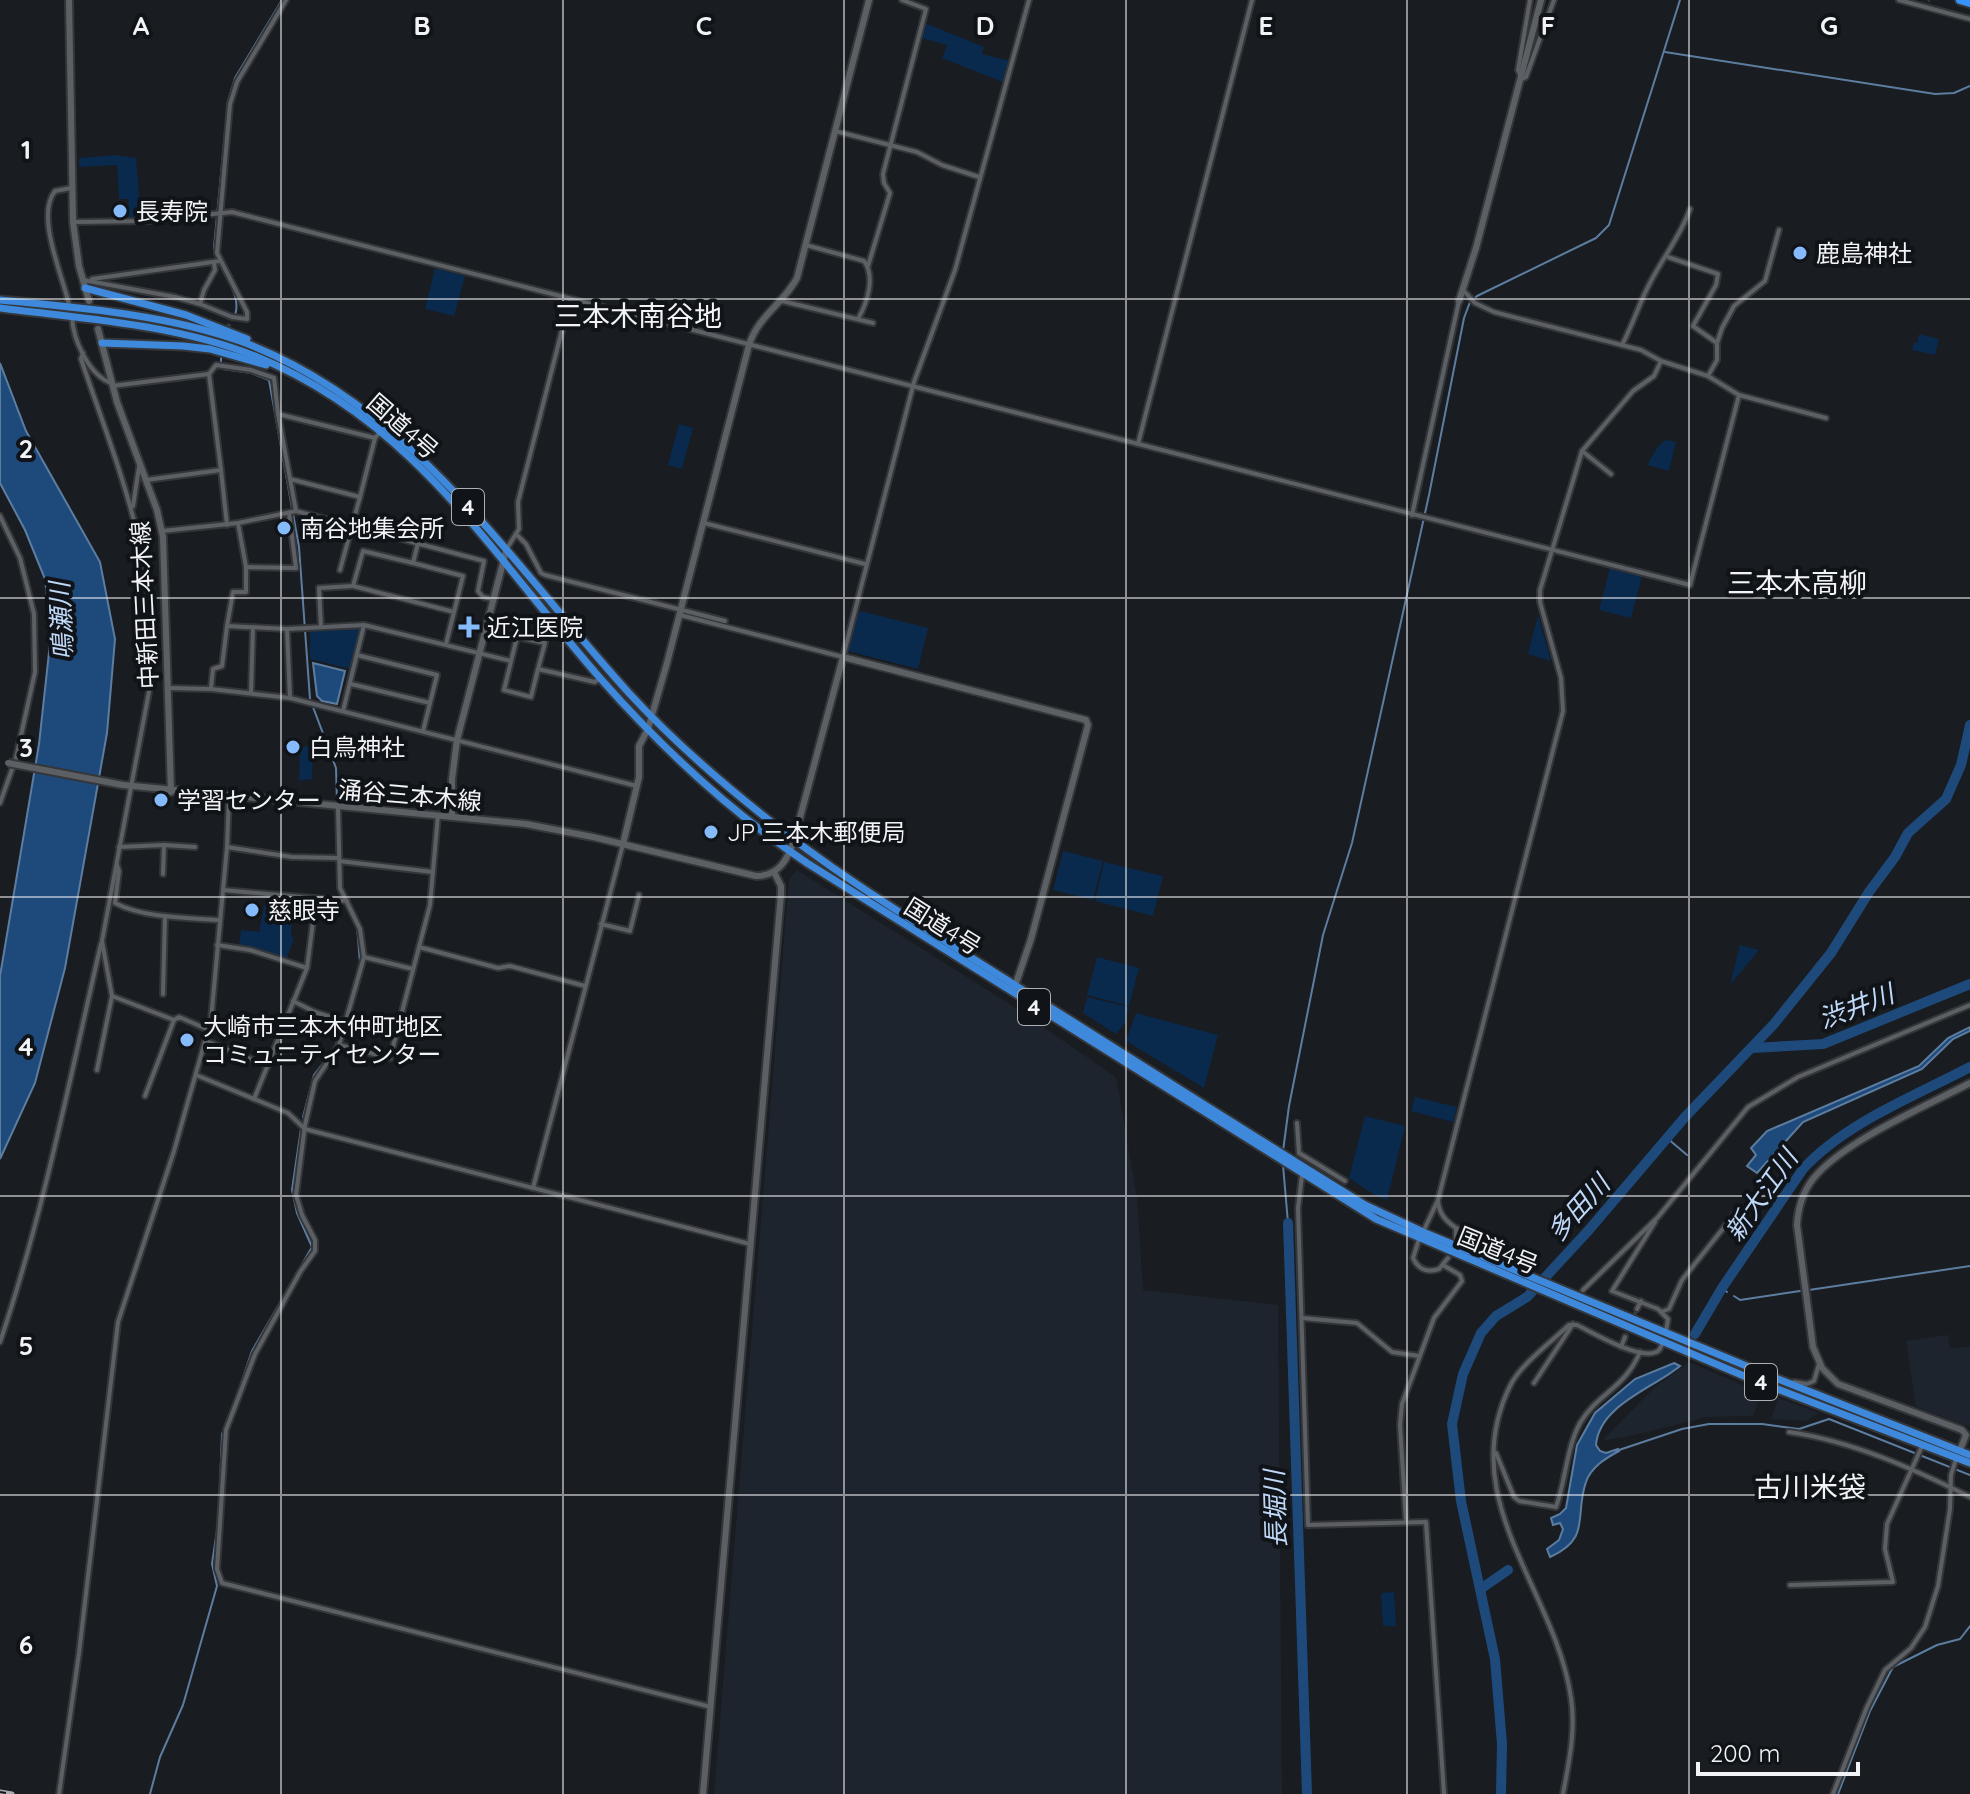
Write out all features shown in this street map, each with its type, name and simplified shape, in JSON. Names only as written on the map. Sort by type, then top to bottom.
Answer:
[{"type":"highway","points":[[1960,0],[1970,3]]},
{"type":"highway","points":[[84,284],[216,326],[279,354],[312,376]]},
{"type":"highway","name":"国道4号","points":[[0,300],[169,322],[205,330],[242,342],[342,392],[384,423],[451,487],[651,716],[719,779],[794,840],[1014,989]]},
{"type":"highway","name":"国道4号","points":[[0,308],[143,326],[208,341],[239,350],[284,370],[336,398],[381,430],[442,488],[600,678],[648,729],[720,797],[790,852],[1303,1168],[1376,1219],[1510,1268],[1663,1341],[1920,1450],[1970,1463]]},
{"type":"highway","points":[[102,343],[210,349],[284,370]]},
{"type":"highway","name":"国道4号","points":[[1421,1236],[1503,1274],[1666,1331],[1955,1461],[1970,1455]]},
{"type":"street","points":[[69,0],[73,222],[89,301]]},
{"type":"street","points":[[200,304],[217,262],[218,212],[234,87],[286,0]]},
{"type":"street","points":[[533,1188],[637,786],[640,770],[637,752],[648,729],[749,345],[760,321],[797,278],[869,0]]},
{"type":"street","points":[[858,319],[869,286],[868,266],[890,193],[883,179],[890,145],[926,9],[902,0]]},
{"type":"street","points":[[703,1794],[781,894],[781,886],[774,872],[790,852],[794,840],[913,386],[955,270],[1029,0]]},
{"type":"street","points":[[1138,444],[1252,0]]},
{"type":"street","points":[[1522,79],[1518,70],[1530,0]]},
{"type":"street","points":[[1412,515],[1459,301],[1522,79],[1541,0]]},
{"type":"street","points":[[1522,79],[1526,77],[1554,0]]},
{"type":"street","points":[[1899,0],[1970,19]]},
{"type":"street","points":[[1927,8],[1928,1]]},
{"type":"street","points":[[835,131],[917,152],[942,165],[979,177]]},
{"type":"street","points":[[66,307],[56,265],[48,205],[55,191],[73,188]]},
{"type":"street","points":[[1622,345],[1650,283],[1668,257],[1690,209]]},
{"type":"street","points":[[73,222],[148,221],[232,212],[1690,585],[1739,395]]},
{"type":"street","points":[[1708,376],[1717,360],[1717,343],[1734,306],[1765,281],[1779,230]]},
{"type":"street","points":[[806,245],[864,261],[868,266]]},
{"type":"street","points":[[1668,257],[1718,274],[1716,285],[1693,326],[1717,343]]},
{"type":"street","points":[[84,284],[92,280],[217,262]]},
{"type":"street","points":[[92,280],[200,304],[231,320],[244,320],[248,316],[217,262]]},
{"type":"street","points":[[1463,289],[1468,298],[1494,312],[1641,350],[1661,361],[1708,376],[1739,395],[1826,418]]},
{"type":"street","points":[[452,816],[452,779],[457,740],[502,561],[519,523],[518,502],[570,299]]},
{"type":"street","points":[[780,301],[873,323]]},
{"type":"street","points":[[69,317],[83,353],[96,372],[112,385],[209,374]]},
{"type":"street","name":"中新田三本木線","points":[[98,329],[112,385],[162,531],[171,792]]},
{"type":"street","points":[[0,1342],[49,1174],[102,941],[127,786],[151,681],[153,642],[150,592],[133,508],[81,359],[83,353]]},
{"type":"street","points":[[218,356],[209,374],[227,525]]},
{"type":"street","points":[[1448,1258],[1439,1269],[1428,1271],[1416,1264],[1413,1258],[1438,1200],[1563,711],[1561,678],[1539,594],[1582,451],[1633,391],[1654,376],[1661,361]]},
{"type":"street","points":[[216,365],[251,370],[274,378],[290,479],[296,568],[246,567]]},
{"type":"street","points":[[278,414],[375,438]]},
{"type":"street","points":[[340,570],[375,438],[381,430]]},
{"type":"street","points":[[1582,451],[1611,474]]},
{"type":"street","points":[[133,508],[139,466]]},
{"type":"street","points":[[146,480],[221,470]]},
{"type":"street","points":[[290,479],[360,497]]},
{"type":"street","points":[[162,531],[227,525],[292,512],[484,561],[478,591],[483,597],[492,599]]},
{"type":"street","points":[[0,516],[20,558],[34,614],[35,672],[16,758],[0,803]]},
{"type":"street","points":[[211,689],[213,669],[222,666],[233,592],[246,592],[246,567],[238,523]]},
{"type":"street","points":[[704,523],[866,564]]},
{"type":"street","points":[[516,534],[545,575],[1088,722],[1031,939],[1014,989]]},
{"type":"street","points":[[413,563],[418,543]]},
{"type":"street","points":[[353,586],[363,551],[463,576],[446,645]]},
{"type":"street","points":[[321,627],[319,588],[353,586],[454,612]]},
{"type":"street","points":[[680,612],[725,621]]},
{"type":"street","points":[[227,626],[287,629],[364,625],[511,661]]},
{"type":"street","points":[[343,711],[364,625]]},
{"type":"street","points":[[251,693],[253,627]]},
{"type":"street","points":[[287,629],[290,698]]},
{"type":"street","points":[[517,637],[545,643],[538,669],[531,697],[504,690],[517,637]]},
{"type":"street","points":[[357,655],[437,675],[423,731]]},
{"type":"street","points":[[538,669],[595,682],[600,678]]},
{"type":"street","points":[[350,683],[430,703]]},
{"type":"street","points":[[168,688],[211,689],[290,698],[637,786]]},
{"type":"street","name":"涌谷三本木線","points":[[4,763],[171,792],[546,827],[750,875],[762,876],[774,872]]},
{"type":"street","points":[[59,1794],[118,1322],[209,1030],[229,796]]},
{"type":"street","points":[[338,806],[340,888],[360,929],[364,957],[339,1045],[315,1081],[305,1129],[296,1195],[315,1240],[315,1251],[255,1354],[227,1427],[215,1565],[222,1583],[711,1707]]},
{"type":"street","points":[[339,1045],[390,1058],[430,905],[438,815]]},
{"type":"street","points":[[163,874],[164,845]]},
{"type":"street","points":[[119,847],[195,847]]},
{"type":"street","points":[[227,847],[433,872]]},
{"type":"street","points":[[117,863],[115,903],[165,917],[219,920]]},
{"type":"street","points":[[223,890],[347,901]]},
{"type":"street","points":[[601,924],[630,931],[639,895]]},
{"type":"street","points":[[254,1099],[307,968],[316,899]]},
{"type":"street","points":[[163,994],[165,917]]},
{"type":"street","points":[[97,1070],[112,996],[102,941]]},
{"type":"street","points":[[217,945],[250,950],[307,968]]},
{"type":"street","points":[[419,947],[585,986]]},
{"type":"street","points":[[364,957],[413,969]]},
{"type":"street","points":[[112,996],[174,1020]]},
{"type":"street","points":[[293,1001],[345,1021]]},
{"type":"street","points":[[1583,1290],[1658,1217],[1748,1107],[1798,1077],[1970,1005]]},
{"type":"street","points":[[145,1096],[174,1020],[179,1017],[209,1030]]},
{"type":"street","points":[[206,1041],[268,1066]]},
{"type":"street","points":[[196,1075],[288,1113],[305,1129],[750,1244]]},
{"type":"street","points":[[1833,1794],[1885,1670],[1911,1648],[1925,1627],[1938,1586],[1955,1461],[1968,1435],[1838,1384],[1819,1364],[1813,1347],[1797,1237],[1798,1214],[1803,1195],[1818,1174],[1845,1151],[1970,1083]]},
{"type":"street","points":[[1297,1123],[1297,1150],[1303,1168],[1298,1208],[1308,1525],[1426,1522],[1444,1794]]},
{"type":"street","points":[[1303,1168],[1345,1181]]},
{"type":"street","points":[[1438,1200],[1447,1221],[1456,1228],[1503,1249]]},
{"type":"street","points":[[1661,1312],[1669,1309],[1682,1280],[1737,1211]]},
{"type":"street","points":[[1658,1217],[1612,1291],[1661,1312],[1668,1319],[1666,1331]]},
{"type":"street","points":[[1456,1228],[1456,1239]]},
{"type":"street","points":[[1406,1521],[1400,1425],[1402,1404],[1434,1318],[1462,1281],[1460,1275],[1443,1265]]},
{"type":"street","points":[[1637,1309],[1641,1301]]},
{"type":"street","points":[[1302,1318],[1357,1323],[1392,1352],[1419,1356]]},
{"type":"street","points":[[1534,1383],[1573,1324]]},
{"type":"street","points":[[1563,1794],[1573,1730],[1571,1695],[1546,1619],[1502,1517],[1496,1495],[1494,1453],[1497,1427],[1510,1384],[1569,1325],[1640,1352],[1658,1352],[1663,1341]]},
{"type":"street","points":[[1621,1347],[1625,1337]]},
{"type":"street","points":[[1494,1453],[1514,1497],[1519,1501],[1556,1507],[1568,1457],[1581,1422],[1627,1376],[1640,1352]]},
{"type":"street","points":[[1768,1375],[1807,1384],[1817,1378],[1819,1364]]},
{"type":"street","points":[[1789,1432],[1822,1438],[1866,1452],[1970,1497]]},
{"type":"street","points":[[1790,1585],[1893,1582],[1885,1549],[1887,1524],[1920,1450]]},
{"type":"shaded area","points":[[925,23],[984,47],[982,54],[1011,61],[1005,83],[942,58],[947,45],[921,38]]},
{"type":"shaded area","points":[[115,155],[136,158],[141,218],[129,219],[128,199],[119,199],[117,165],[79,167],[79,158]]},
{"type":"shaded area","points":[[435,268],[465,276],[454,316],[425,309]]},
{"type":"shaded area","points":[[1919,334],[1939,339],[1935,355],[1912,350]]},
{"type":"shaded area","points":[[679,424],[693,428],[682,469],[668,465]]},
{"type":"shaded area","points":[[1666,440],[1676,442],[1669,471],[1647,465],[1658,446]]},
{"type":"shaded area","points":[[1610,568],[1642,576],[1631,618],[1599,610]]},
{"type":"shaded area","points":[[861,611],[928,628],[918,669],[848,651]]},
{"type":"shaded area","points":[[1538,615],[1551,661],[1528,654]]},
{"type":"shaded area","points":[[361,628],[351,669],[310,659],[310,630]]},
{"type":"shaded area","points":[[313,744],[312,779],[299,781],[300,748]]},
{"type":"shaded area","points":[[1063,851],[1103,861],[1093,900],[1053,890]]},
{"type":"shaded area","points":[[1104,862],[1163,876],[1153,916],[1095,901]]},
{"type":"shaded area","points":[[797,870],[1008,1003],[1116,1077],[1137,1198],[1143,1290],[1278,1305],[1282,1794],[714,1794],[789,879]]},
{"type":"shaded area","points":[[265,902],[287,905],[287,917],[292,919],[291,935],[294,938],[286,961],[239,946],[241,930],[259,932]]},
{"type":"shaded area","points":[[1740,945],[1759,950],[1730,985]]},
{"type":"shaded area","points":[[1097,957],[1139,968],[1129,1006],[1087,995]]},
{"type":"shaded area","points":[[1087,997],[1129,1007],[1125,1023],[1116,1034],[1083,1013]]},
{"type":"shaded area","points":[[1136,1013],[1218,1035],[1204,1088],[1126,1041]]},
{"type":"shaded area","points":[[1415,1097],[1457,1107],[1453,1122],[1411,1111]]},
{"type":"shaded area","points":[[1365,1116],[1405,1126],[1387,1200],[1349,1178]]},
{"type":"shaded area","points":[[1948,1335],[1950,1349],[1970,1346],[1970,1427],[1916,1407],[1906,1341]]},
{"type":"shaded area","points":[[1689,1362],[1761,1393],[1753,1416],[1707,1417],[1602,1441],[1656,1386]]},
{"type":"shaded area","points":[[1778,1398],[1819,1413],[1806,1421],[1771,1419]]},
{"type":"shaded area","points":[[1394,1592],[1396,1626],[1383,1626],[1381,1593]]},
{"type":"water","name":"鳴瀬川","points":[[0,363],[26,431],[100,562],[115,639],[107,733],[65,968],[35,1083],[0,1159],[0,976],[39,744],[51,634],[45,579],[25,530],[0,483]]},
{"type":"water","points":[[313,663],[345,671],[337,704],[322,701],[317,696]]},
{"type":"water","points":[[1970,1027],[1970,1031],[1953,1039],[1922,1069],[1803,1122],[1757,1173],[1747,1166],[1756,1155],[1751,1148],[1767,1131],[1919,1066],[1948,1038]]},
{"type":"water","points":[[1674,1363],[1680,1366],[1617,1408],[1599,1431],[1596,1445],[1600,1451],[1619,1451],[1591,1472],[1583,1494],[1577,1534],[1563,1550],[1550,1557],[1547,1549],[1559,1540],[1563,1529],[1560,1523],[1553,1525],[1551,1518],[1566,1508],[1577,1445],[1595,1413],[1635,1379]]},
{"type":"waterway","points":[[235,315],[236,298],[214,247],[228,101],[235,78],[282,0]]},
{"type":"waterway","points":[[1283,1151],[1323,935],[1352,843],[1429,495],[1464,318],[1470,302],[1477,296],[1596,238],[1609,225],[1680,0]]},
{"type":"waterway","points":[[1665,52],[1935,94],[1954,93],[1970,86]]},
{"type":"waterway","points":[[221,357],[221,363]]},
{"type":"waterway","points":[[223,369],[251,373],[269,380],[299,547],[310,699],[336,768],[337,803]]},
{"type":"waterway","name":"多田川","points":[[1501,1794],[1502,1744],[1495,1659],[1461,1501],[1452,1424],[1463,1374],[1481,1333],[1496,1316],[1527,1297],[1588,1231],[1685,1117],[1774,1024],[1831,953],[1908,833],[1946,799],[1961,765],[1970,725]]},
{"type":"waterway","points":[[357,926],[360,963]]},
{"type":"waterway","name":"渋井川","points":[[1752,1048],[1823,1044],[1970,984]]},
{"type":"waterway","points":[[303,1117],[314,1075],[334,1049],[341,1031]]},
{"type":"waterway","name":"新大江川","points":[[1695,1334],[1722,1288],[1803,1169],[1860,1124],[1970,1067]]},
{"type":"waterway","points":[[238,1392],[252,1351],[312,1247],[297,1213],[292,1190],[301,1129]]},
{"type":"waterway","points":[[1667,1138],[1687,1155]]},
{"type":"waterway","points":[[1283,1165],[1288,1223]]},
{"type":"waterway","name":"長堀川","points":[[1288,1223],[1307,1794]]},
{"type":"waterway","points":[[1809,1290],[1970,1266]]},
{"type":"waterway","name":"新大江川","points":[[1722,1288],[1727,1292]]},
{"type":"waterway","points":[[1734,1296],[1740,1300],[1800,1291]]},
{"type":"waterway","points":[[219,1509],[222,1434],[232,1409]]},
{"type":"waterway","points":[[1616,1451],[1682,1429],[1709,1424],[1762,1424],[1799,1429],[1829,1419],[1970,1475]]},
{"type":"waterway","points":[[150,1794],[160,1757],[183,1705],[217,1586],[212,1564],[218,1523]]},
{"type":"waterway","points":[[1482,1588],[1508,1570]]},
{"type":"waterway","points":[[1838,1794],[1870,1711],[1893,1667],[1937,1645],[1960,1639],[1970,1626]]},
{"type":"tunnel","points":[[218,356],[230,322]]},
{"type":"tunnel","points":[[1625,1337],[1637,1309]]},
{"type":"railway","points":[[0,1792],[12,1794]]},
{"type":"place","name":"長寿院","points":[[120,211]]},
{"type":"place","name":"鹿島神社","points":[[1800,253]]},
{"type":"place","name":"南谷地集会所","points":[[284,528]]},
{"type":"place","name":"近江医院","points":[[469,627]]},
{"type":"place","name":"白鳥神社","points":[[293,747]]},
{"type":"place","name":"学習センター","points":[[161,800]]},
{"type":"place","name":"JP 三本木郵便局","points":[[711,832]]},
{"type":"place","name":"慈眼寺","points":[[252,910]]},
{"type":"place","name":"大崎市三本木仲町地区 コミュニティセンター","points":[[187,1040]]},
{"type":"district","name":"三本木南谷地","points":[[638,315]]},
{"type":"district","name":"三本木高柳","points":[[1797,582]]},
{"type":"district","name":"古川米袋","points":[[1810,1486]]}]
